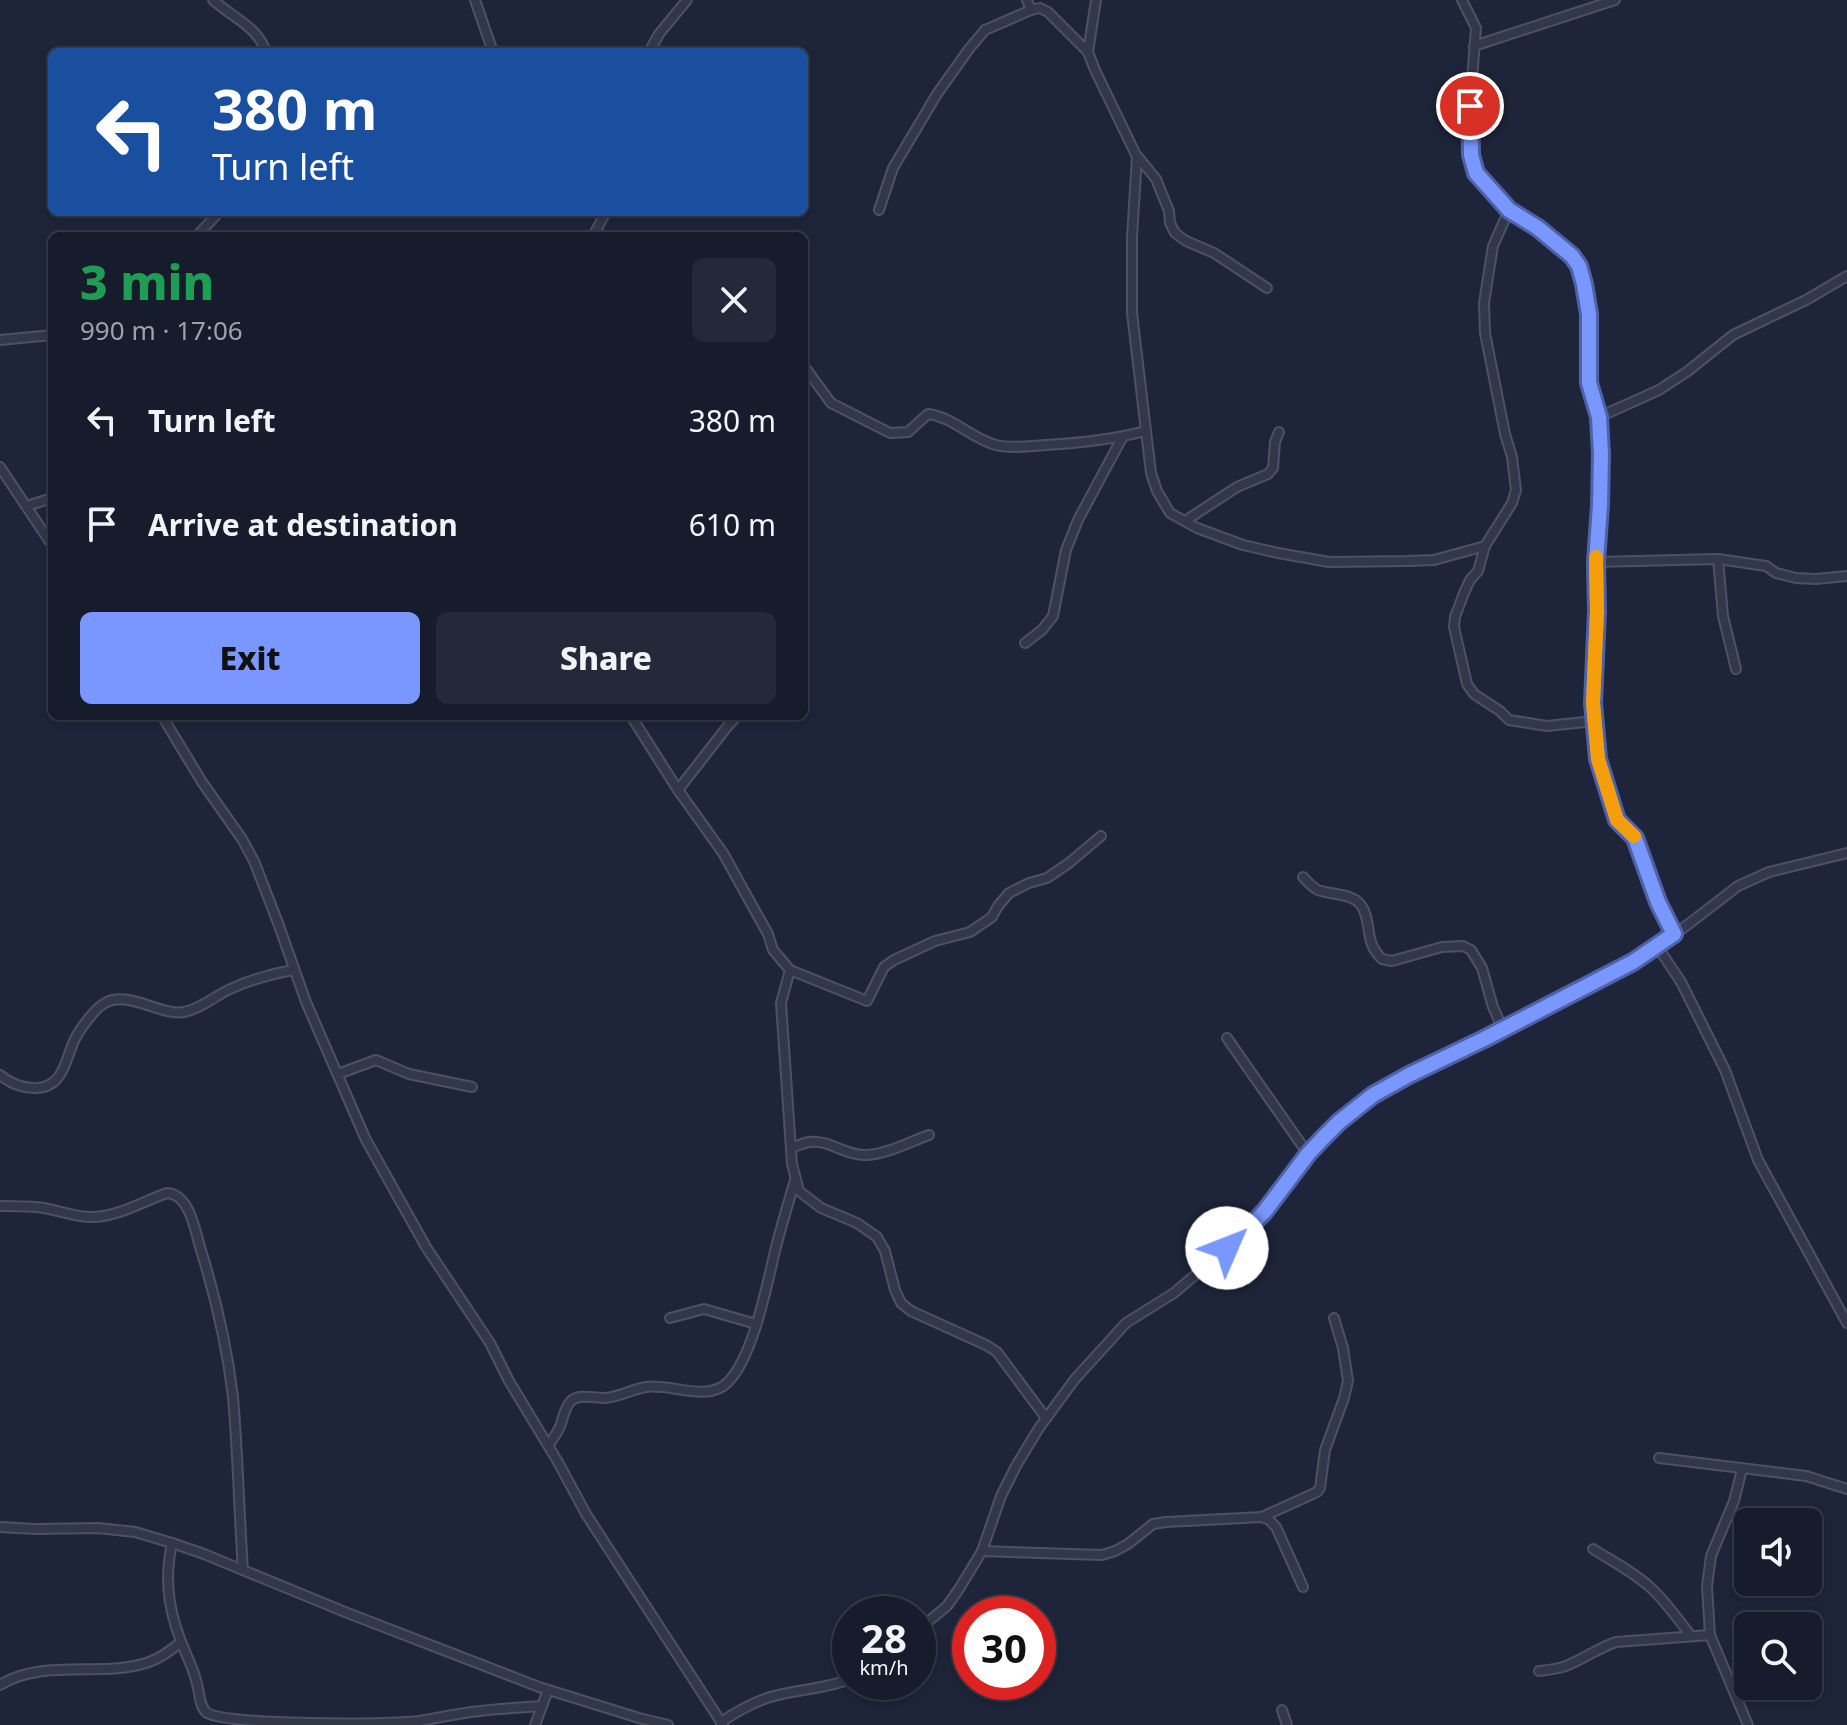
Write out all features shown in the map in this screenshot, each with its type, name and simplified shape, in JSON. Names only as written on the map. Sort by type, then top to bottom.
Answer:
[{"type":"street","points":[[213,0],[261,38],[265,48]]},
{"type":"street","points":[[475,0],[492,48]]},
{"type":"street","points":[[651,48],[687,0]]},
{"type":"street","points":[[1027,0],[1031,10]]},
{"type":"street","points":[[1088,52],[1096,0]]},
{"type":"street","points":[[1462,0],[1476,28],[1470,106],[1471,155],[1476,173],[1509,210],[1538,228],[1572,256],[1579,266],[1584,284],[1589,314],[1589,383],[1599,417],[1597,611],[1593,655],[1598,759],[1617,820],[1635,838],[1658,902],[1674,934]]},
{"type":"street","points":[[1474,46],[1615,0]]},
{"type":"street","points":[[879,210],[893,168],[937,94],[969,49],[985,30],[1040,8],[1048,12],[1088,52],[1137,157],[1156,179],[1175,233],[1214,253],[1267,288]]},
{"type":"street","points":[[1137,157],[1132,237],[1132,313],[1151,473],[1170,513],[1197,528],[1243,545],[1329,562],[1434,560],[1485,546]]},
{"type":"street","points":[[1509,210],[1493,246],[1484,303],[1485,333],[1512,457],[1516,490],[1512,503],[1485,546],[1478,571],[1470,580],[1455,617],[1454,627],[1467,684],[1474,694],[1509,720],[1547,726],[1594,721]]},
{"type":"street","points":[[201,232],[215,216]]},
{"type":"street","points":[[1599,417],[1659,390],[1733,335],[1806,300],[1847,276]]},
{"type":"street","points":[[0,340],[48,335]]},
{"type":"street","points":[[808,371],[831,403],[890,433],[908,432],[928,414],[999,446],[1024,447],[1122,438],[1145,431]]},
{"type":"street","points":[[1185,521],[1237,487],[1268,474],[1273,468],[1279,432]]},
{"type":"street","points":[[1025,643],[1042,630],[1053,616],[1066,550],[1078,520],[1122,438]]},
{"type":"street","points":[[0,467],[48,539]]},
{"type":"street","points":[[27,506],[48,499]]},
{"type":"street","points":[[1596,562],[1718,559],[1766,566],[1776,573],[1796,578],[1847,576]]},
{"type":"street","points":[[1718,559],[1723,616],[1736,669]]},
{"type":"street","points":[[164,720],[248,850],[270,901],[311,1016],[366,1140],[397,1196],[447,1280],[490,1343],[598,1534],[722,1723],[743,1708],[768,1698],[832,1685]]},
{"type":"street","points":[[634,720],[723,853],[768,934],[773,950],[790,970],[867,1001],[884,967],[935,941],[970,932],[992,917],[1009,893],[1047,878],[1101,836]]},
{"type":"street","points":[[678,790],[733,720]]},
{"type":"street","points":[[936,1615],[947,1606],[982,1551],[1001,1496],[1016,1466],[1075,1379],[1126,1323],[1174,1293],[1240,1237],[1265,1211],[1308,1154],[1339,1122],[1373,1095],[1409,1075],[1633,962],[1738,886],[1769,872],[1847,853]]},
{"type":"street","points":[[1303,877],[1321,891],[1358,901],[1371,944],[1382,959],[1392,961],[1442,947],[1463,946],[1471,950],[1482,968],[1503,1029]]},
{"type":"street","points":[[1657,946],[1681,982],[1710,1036],[1738,1101],[1758,1160],[1844,1310],[1847,1323]]},
{"type":"street","points":[[0,1075],[9,1082],[27,1088],[40,1088],[58,1079],[87,1021],[104,1003],[134,1001],[182,1012],[245,982],[293,970]]},
{"type":"street","points":[[790,970],[781,1003],[791,1148],[799,1191],[821,1208],[857,1223],[877,1237],[885,1251],[901,1303],[911,1311],[997,1352],[1046,1418]]},
{"type":"street","points":[[1227,1038],[1308,1154]]},
{"type":"street","points":[[338,1074],[376,1060],[409,1074],[472,1087]]},
{"type":"street","points":[[791,1148],[808,1142],[820,1142],[849,1153],[865,1155],[929,1135]]},
{"type":"street","points":[[549,1445],[560,1427],[568,1403],[575,1398],[620,1396],[644,1387],[657,1386],[708,1391],[728,1382],[742,1363],[756,1324],[795,1179]]},
{"type":"street","points":[[0,1206],[44,1208],[95,1217],[167,1193],[180,1198],[192,1219],[213,1289],[226,1357],[232,1396],[243,1570]]},
{"type":"street","points":[[670,1318],[704,1309],[756,1324]]},
{"type":"street","points":[[982,1551],[1102,1555],[1128,1544],[1153,1524],[1262,1517],[1317,1492],[1323,1479],[1325,1450],[1348,1381],[1334,1318]]},
{"type":"street","points":[[1659,1458],[1806,1476],[1847,1489]]},
{"type":"street","points":[[1742,1469],[1734,1501],[1711,1556],[1707,1586],[1710,1635],[1748,1725]]},
{"type":"street","points":[[1262,1517],[1276,1527],[1303,1587]]},
{"type":"street","points":[[0,1527],[98,1528],[135,1532],[243,1570],[548,1690],[668,1725]]},
{"type":"street","points":[[172,1543],[167,1581],[169,1599],[203,1708],[209,1715],[251,1724],[388,1723],[481,1710],[541,1706]]},
{"type":"street","points":[[1593,1549],[1650,1587],[1691,1636]]},
{"type":"street","points":[[1539,1671],[1563,1667],[1616,1642],[1710,1635]]},
{"type":"street","points":[[0,1685],[11,1678],[33,1672],[116,1668],[147,1663],[181,1642]]},
{"type":"street","points":[[535,1725],[548,1690]]},
{"type":"street","points":[[1282,1710],[1287,1725]]},
{"type":"slow traffic","points":[[1596,557],[1593,703],[1598,759],[1617,820],[1634,836]]},
{"type":"route","points":[[1227,1248],[1265,1211],[1323,1138],[1373,1095],[1633,962],[1674,934],[1658,902],[1635,838],[1617,820],[1598,759],[1593,655],[1601,454],[1599,417],[1589,383],[1589,314],[1584,284],[1579,266],[1572,256],[1538,228],[1509,210],[1476,173],[1471,155],[1470,106]]}]
